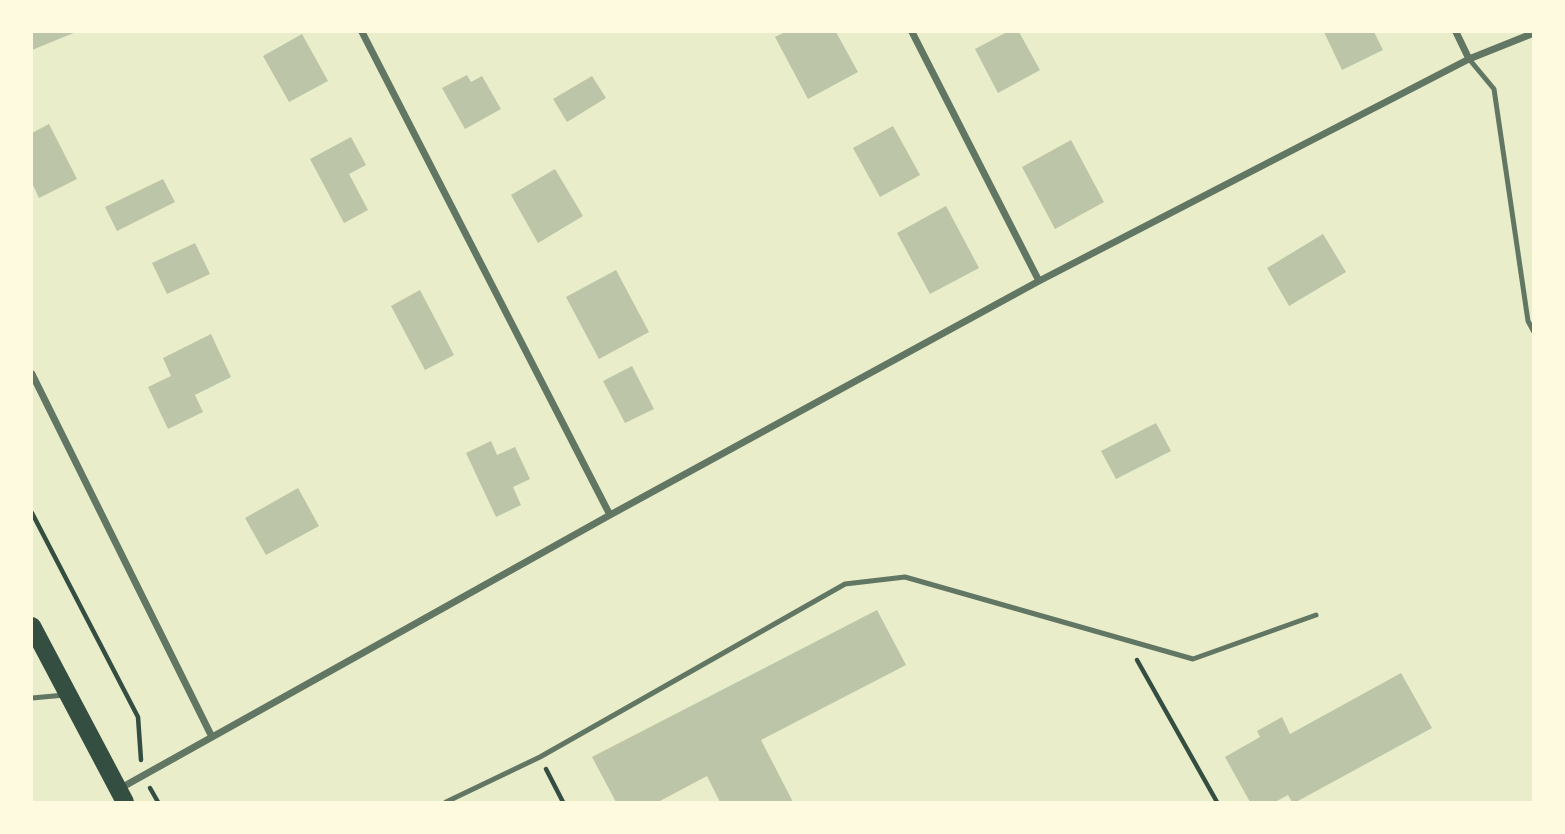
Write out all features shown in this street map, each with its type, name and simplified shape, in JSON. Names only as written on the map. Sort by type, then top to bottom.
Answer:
[{"type":"main road","points":[[32,626],[122,796]]},
{"type":"street","points":[[362,32],[610,514]]},
{"type":"street","points":[[912,32],[1039,281]]},
{"type":"street","points":[[1456,32],[1469,59]]},
{"type":"street","points":[[122,796],[142,776],[610,514],[1039,281],[1469,59],[1534,33]]},
{"type":"street","points":[[32,374],[212,737]]},
{"type":"lane","points":[[1469,59],[1494,89],[1528,321],[1534,332]]},
{"type":"lane","points":[[446,803],[540,757],[845,584],[905,577],[1193,659],[1315,615]]},
{"type":"lane","points":[[32,698],[68,695]]},
{"type":"path","points":[[32,513],[138,717],[142,776],[158,803]]},
{"type":"path","points":[[1126,640],[1217,803]]},
{"type":"path","points":[[540,757],[563,803]]},
{"type":"building","points":[[32,32],[76,32],[32,50]]},
{"type":"building","points":[[785,32],[836,32],[858,72],[808,99],[775,37]]},
{"type":"building","points":[[1007,32],[1019,32],[1040,70],[998,93],[975,49]]},
{"type":"building","points":[[1324,32],[1374,32],[1383,50],[1342,70]]},
{"type":"building","points":[[302,34],[328,81],[289,102],[263,56]]},
{"type":"building","points":[[467,75],[471,82],[482,76],[501,109],[465,129],[442,88]]},
{"type":"building","points":[[592,76],[606,98],[567,122],[553,99]]},
{"type":"building","points":[[49,124],[77,179],[39,198],[32,183],[32,133]]},
{"type":"building","points":[[893,126],[920,175],[880,197],[853,148]]},
{"type":"building","points":[[351,137],[366,165],[349,174],[368,210],[344,223],[310,159]]},
{"type":"building","points":[[1071,140],[1104,202],[1055,229],[1022,167]]},
{"type":"building","points":[[555,169],[583,216],[538,243],[511,195]]},
{"type":"building","points":[[163,179],[175,202],[117,231],[105,207]]},
{"type":"building","points":[[946,206],[979,268],[930,294],[897,233]]},
{"type":"building","points":[[1323,234],[1346,272],[1289,306],[1267,268]]},
{"type":"building","points":[[195,243],[210,274],[167,294],[152,263]]},
{"type":"building","points":[[616,270],[649,332],[599,359],[566,297]]},
{"type":"building","points":[[420,290],[454,355],[425,370],[391,306]]},
{"type":"building","points":[[211,334],[231,377],[195,395],[203,412],[168,429],[148,387],[171,376],[163,358]]},
{"type":"building","points":[[632,366],[654,409],[625,423],[603,381]]},
{"type":"building","points":[[1156,423],[1171,451],[1116,479],[1101,451]]},
{"type":"building","points":[[491,441],[497,455],[515,447],[530,479],[513,487],[521,505],[496,517],[466,453]]},
{"type":"building","points":[[298,488],[319,526],[266,555],[245,518]]},
{"type":"building","points":[[877,610],[906,665],[761,740],[793,802],[720,802],[707,776],[658,802],[616,802],[592,757]]},
{"type":"building","points":[[1401,673],[1432,728],[1296,802],[1292,802],[1288,795],[1275,802],[1250,802],[1225,757],[1260,737],[1257,731],[1282,717],[1290,734]]}]
